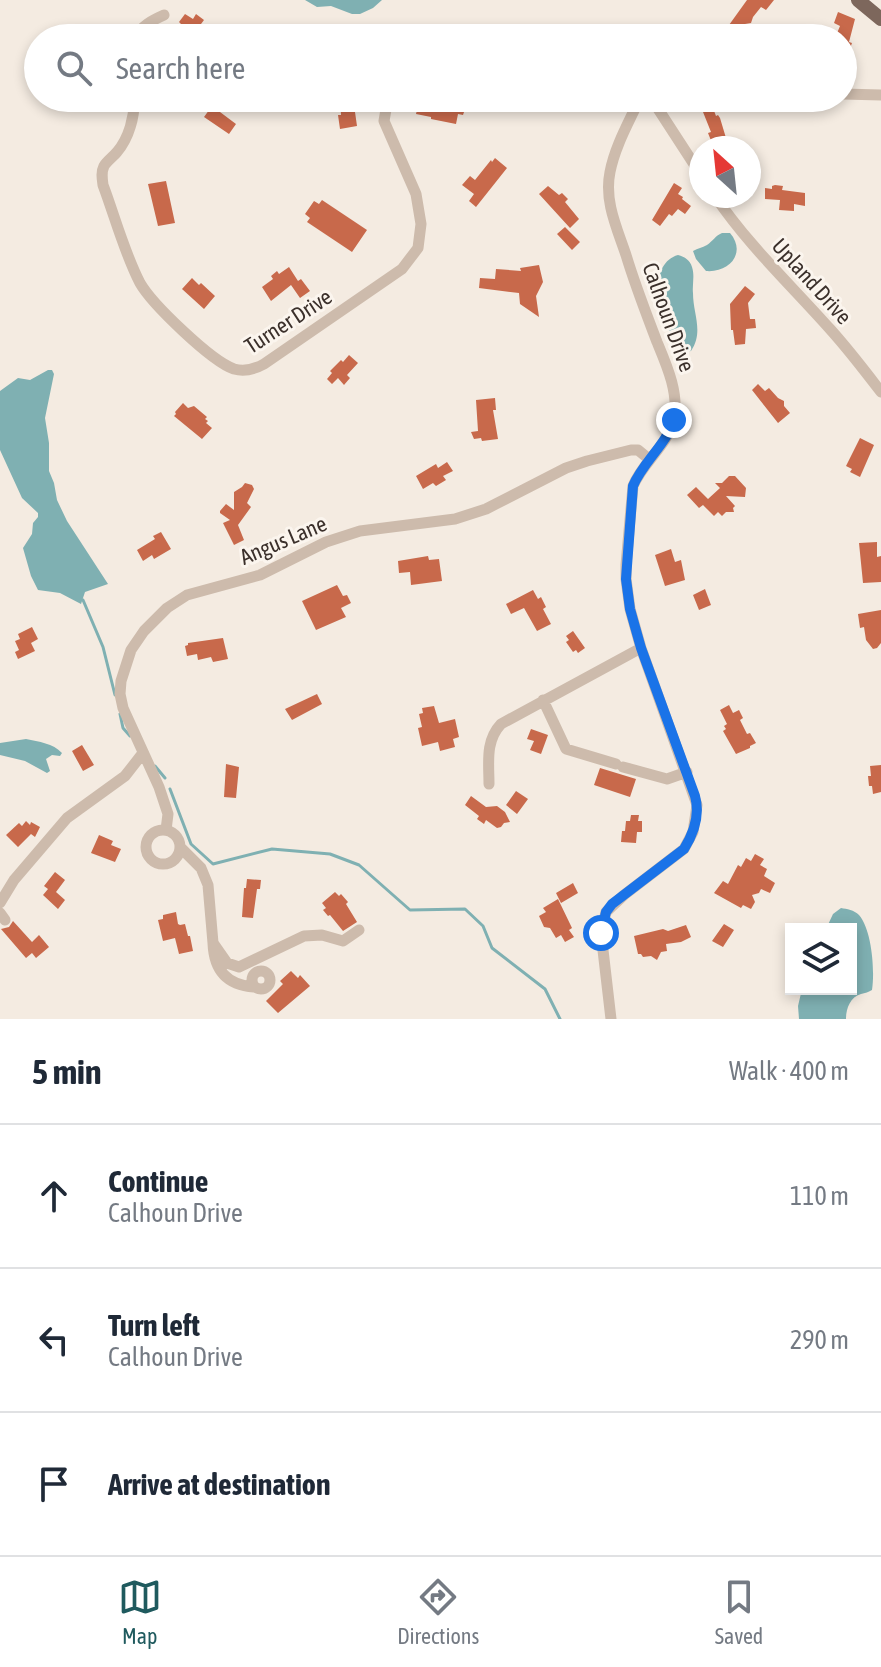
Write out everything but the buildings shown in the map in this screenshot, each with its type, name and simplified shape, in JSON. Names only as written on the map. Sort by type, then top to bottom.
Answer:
[{"type":"main road","points":[[858,0],[881,19]]},
{"type":"street","points":[[147,24],[164,15]]},
{"type":"street","points":[[857,94],[881,95]]},
{"type":"street","name":"Turner Drive","points":[[133,112],[126,138],[102,171],[103,185],[132,265],[146,293],[204,351],[236,370],[245,370],[264,364],[402,269],[418,248],[420,210],[408,173],[384,121],[386,112]]},
{"type":"street","name":"Calhoun Drive","points":[[611,1019],[601,933],[604,918],[612,904],[684,849],[696,819],[697,805],[641,648],[627,593],[626,565],[633,486],[638,473],[670,433],[675,396],[612,215],[608,182],[610,168],[632,112]]},
{"type":"street","points":[[660,112],[689,157]]},
{"type":"street","name":"Upland Drive","points":[[724,208],[740,231],[830,329],[881,392]]},
{"type":"street","name":"Angus Lane","points":[[166,830],[168,814],[159,787],[123,708],[120,694],[131,650],[144,631],[177,600],[260,575],[326,542],[360,531],[471,515],[566,468],[587,461],[631,450],[638,450],[649,459]]},
{"type":"street","points":[[489,784],[489,746],[501,724],[641,648]]},
{"type":"street","points":[[543,700],[566,749],[667,779],[687,772]]},
{"type":"street","points":[[0,903],[14,880],[67,818],[125,776],[143,753]]},
{"type":"street","points":[[181,848],[175,861],[157,864],[150,859],[145,846],[154,832],[166,830],[177,836],[181,848],[201,868],[208,885],[213,958],[219,972],[234,982],[254,987]]},
{"type":"street","points":[[213,943],[227,963],[239,967],[304,936],[322,935],[343,941],[359,930]]},
{"type":"water","points":[[305,0],[382,0],[373,8],[352,14],[331,6],[317,7]]},
{"type":"water","points":[[722,233],[730,233],[735,240],[736,254],[722,269],[706,271],[693,251]]},
{"type":"water","points":[[678,255],[687,259],[692,267],[697,330],[691,351],[683,352],[679,351],[669,330],[658,287],[663,267]]},
{"type":"water","points":[[48,370],[54,374],[45,418],[49,471],[57,500],[108,584],[85,592],[81,604],[60,593],[38,590],[23,548],[32,534],[38,513],[22,498],[0,450],[0,391],[18,378],[30,380]]},
{"type":"water","points":[[26,739],[50,745],[62,753],[46,759],[50,771],[47,773],[25,761],[0,755],[0,743]]},
{"type":"water","points":[[841,908],[850,910],[857,913],[863,922],[870,940],[873,962],[872,990],[851,1001],[846,1019],[799,1019],[801,995],[857,995],[857,923],[829,923],[833,914]]},
{"type":"waterway","points":[[83,600],[103,647],[115,695]]},
{"type":"waterway","points":[[120,714],[123,728],[130,736]]},
{"type":"waterway","points":[[155,766],[165,778]]},
{"type":"waterway","points":[[170,789],[191,844],[213,864],[272,849],[330,854],[359,865],[410,910],[465,909],[483,926],[492,948],[545,989],[560,1019]]},
{"type":"route","points":[[601,933],[606,912],[612,904],[684,849],[696,819],[695,796],[641,648],[630,609],[626,579],[633,486],[638,473],[670,433],[674,420]]}]
